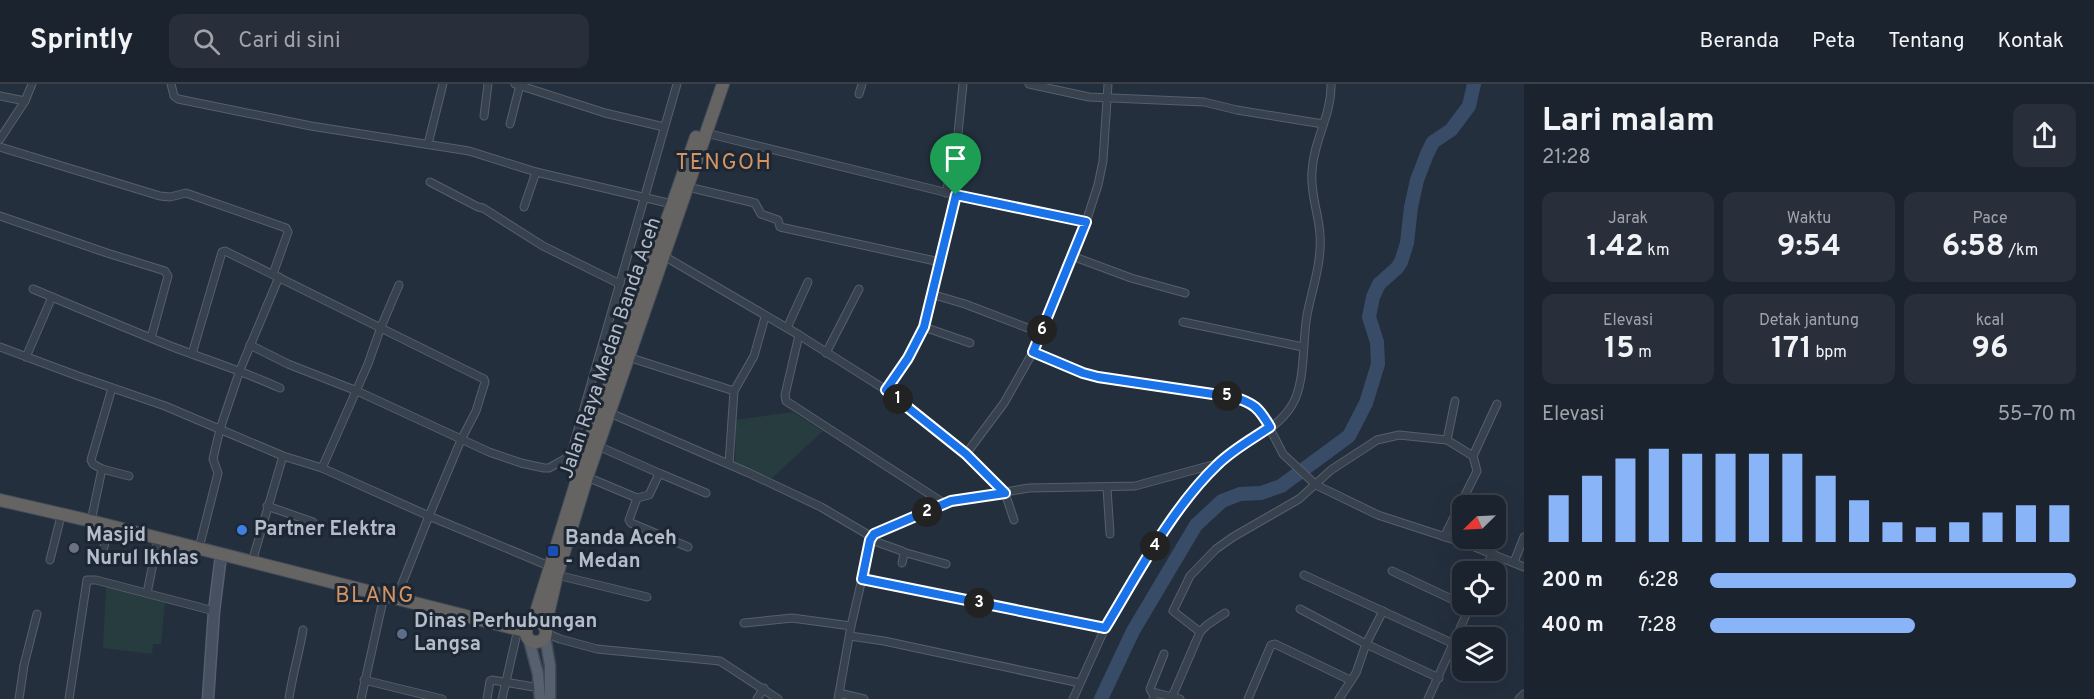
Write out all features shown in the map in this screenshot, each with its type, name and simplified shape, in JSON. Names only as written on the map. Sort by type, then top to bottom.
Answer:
[{"type":"highway","name":"Jalan Raya Medan Banda Aceh","points":[[553,571],[587,477],[593,451],[610,413],[706,133],[715,84]]},
{"type":"highway","name":"Jalan Raya Medan Banda Aceh","points":[[535,631],[672,204],[708,114],[723,84]]},
{"type":"highway","points":[[0,500],[535,631]]},
{"type":"main road","points":[[208,699],[214,611],[221,555]]},
{"type":"main road","points":[[535,631],[540,693]]},
{"type":"main road","points":[[535,631],[550,666],[550,699]]},
{"type":"street","points":[[0,139],[25,101],[32,84]]},
{"type":"street","points":[[171,84],[174,96],[178,99],[311,126],[470,151],[536,172],[672,204]]},
{"type":"street","points":[[428,144],[443,84]]},
{"type":"street","points":[[484,116],[488,84]]},
{"type":"street","points":[[250,345],[288,364],[357,391],[489,452],[544,468],[560,462],[572,450],[677,84]]},
{"type":"street","points":[[859,94],[862,84]]},
{"type":"street","points":[[946,193],[957,143],[963,84]]},
{"type":"street","points":[[1029,84],[1089,97],[1204,102],[1237,110],[1323,124]]},
{"type":"street","points":[[966,454],[1004,403],[1033,352],[1086,222],[1103,161],[1108,84]]},
{"type":"street","points":[[1073,699],[1105,628],[1159,539],[1185,503],[1217,464],[1286,414],[1294,401],[1300,379],[1307,317],[1320,259],[1320,235],[1311,171],[1316,145],[1329,109],[1331,84]]},
{"type":"street","points":[[510,124],[517,85],[606,113],[664,127]]},
{"type":"street","points":[[0,96],[25,101]]},
{"type":"street","points":[[706,133],[946,193],[1086,222]]},
{"type":"street","points":[[0,147],[160,196],[170,197],[186,193],[285,228],[288,232],[276,275],[220,429],[213,459],[218,473],[199,548]]},
{"type":"street","points":[[524,207],[536,172]]},
{"type":"street","points":[[430,182],[483,208],[543,246],[620,284]]},
{"type":"street","points":[[688,187],[755,203],[761,214],[778,220],[780,227],[940,262]]},
{"type":"street","points":[[886,390],[908,358],[924,327],[956,195]]},
{"type":"street","points":[[0,216],[167,272],[168,276],[151,338]]},
{"type":"street","points":[[192,354],[222,252],[227,251],[484,379],[476,411],[390,597],[364,680],[361,699]]},
{"type":"street","points":[[664,256],[787,328],[886,390],[966,454],[1005,493],[1014,520]]},
{"type":"street","points":[[1072,256],[1131,278],[1185,293]]},
{"type":"street","points":[[787,328],[808,282]]},
{"type":"street","points":[[322,468],[357,391],[399,285]]},
{"type":"street","points":[[33,289],[151,338],[240,370],[280,388]]},
{"type":"street","points":[[826,353],[859,289]]},
{"type":"street","points":[[931,294],[965,304],[1041,333]]},
{"type":"street","points":[[26,357],[52,297]]},
{"type":"street","points":[[729,464],[734,391],[754,356],[765,316]]},
{"type":"street","points":[[1183,322],[1304,347]]},
{"type":"street","points":[[924,327],[970,343]]},
{"type":"street","points":[[799,336],[784,395],[786,401],[945,504]]},
{"type":"street","points":[[0,347],[220,429],[284,456],[322,468],[553,571],[647,597]]},
{"type":"street","points":[[1033,352],[1098,377],[1233,397],[1246,401],[1261,411],[1283,454],[1313,484],[1378,516],[1452,538]]},
{"type":"street","points":[[628,357],[734,391]]},
{"type":"street","points":[[112,388],[91,460],[93,464],[102,469],[129,476]]},
{"type":"street","points":[[1447,440],[1455,400]]},
{"type":"street","points":[[1444,537],[1477,471],[1473,456],[1497,404]]},
{"type":"street","points":[[610,413],[729,464],[821,507],[871,538],[903,552],[946,564]]},
{"type":"street","points":[[1200,632],[1173,611],[1190,576],[1216,549],[1290,504],[1350,456],[1377,440],[1390,436],[1412,435],[1447,440],[1473,456]]},
{"type":"street","points":[[572,450],[593,451],[661,474],[706,493]]},
{"type":"street","points":[[252,562],[267,506],[284,456]]},
{"type":"street","points":[[864,699],[839,696],[851,626],[871,538],[883,530],[964,498],[1041,487],[1107,488],[1143,485],[1217,464]]},
{"type":"street","points":[[91,521],[102,469]]},
{"type":"street","points":[[587,477],[636,498],[649,495],[661,474]]},
{"type":"street","points":[[1107,488],[1110,534]]},
{"type":"street","points":[[636,498],[630,522],[688,547]]},
{"type":"street","points":[[267,506],[313,522]]},
{"type":"street","points":[[50,560],[61,516]]},
{"type":"street","points":[[102,555],[109,526]]},
{"type":"street","points":[[1514,562],[1524,537]]},
{"type":"street","points":[[147,594],[158,539]]},
{"type":"street","points":[[1484,549],[1524,567]]},
{"type":"street","points":[[902,562],[903,552]]},
{"type":"street","points":[[1489,561],[1492,553]]},
{"type":"street","points":[[1392,571],[1452,598]]},
{"type":"street","points":[[1304,574],[1452,643]]},
{"type":"street","points":[[862,579],[1105,628]]},
{"type":"street","points":[[69,699],[86,581],[96,580],[214,611]]},
{"type":"street","points":[[1300,609],[1366,644],[1439,678]]},
{"type":"street","points":[[1339,699],[1356,673],[1366,644],[1383,611]]},
{"type":"street","points":[[1172,697],[1200,632],[1225,613]]},
{"type":"street","points":[[19,699],[24,665],[37,614]]},
{"type":"street","points":[[744,623],[792,618],[851,626]]},
{"type":"street","points":[[289,699],[291,677],[296,670],[303,630]]},
{"type":"street","points":[[502,699],[506,681],[535,631],[597,649],[720,661],[778,699]]},
{"type":"street","points":[[850,636],[884,641],[1080,683]]},
{"type":"street","points":[[1248,699],[1273,644],[1350,680]]},
{"type":"street","points":[[1428,699],[1452,649]]},
{"type":"street","points":[[1164,654],[1150,690],[1154,696],[1180,699]]},
{"type":"street","points":[[364,680],[415,696],[442,699]]},
{"type":"street","points":[[487,699],[491,680],[506,681],[540,693]]},
{"type":"street","points":[[757,699],[764,688]]},
{"type":"street","points":[[1519,699],[1524,694]]},
{"type":"green space","points":[[792,412],[823,431],[772,478],[735,463],[736,420]]},
{"type":"green space","points":[[106,586],[165,603],[161,644],[153,644],[152,654],[103,648]]},
{"type":"waterway","points":[[1101,699],[1133,631],[1196,525],[1222,501],[1240,494],[1261,493],[1281,486],[1349,436],[1366,403],[1378,364],[1377,342],[1369,317],[1373,297],[1379,284],[1401,262],[1407,243],[1417,180],[1427,154],[1433,142],[1451,130],[1469,106],[1474,84]]},
{"type":"place","name":"Partner Elektra","points":[[242,530]]},
{"type":"place","name":"Masjid Nurul Ikhlas","points":[[74,548]]},
{"type":"place","name":"Banda Aceh - Medan","points":[[553,551]]},
{"type":"place","name":"Dinas Perhubungan Langsa","points":[[402,634]]},
{"type":"district","name":"TENGOH","points":[[724,163]]},
{"type":"district","name":"BLANG","points":[[375,596]]},
{"type":"route","points":[[956,195],[1086,222],[1033,352],[1055,363],[1098,377],[1233,397],[1246,401],[1261,411],[1270,427],[1217,464],[1159,539],[1105,628],[862,579],[870,540],[874,534],[951,501],[1005,493],[966,454],[886,390],[908,358],[924,327],[956,195]]}]
